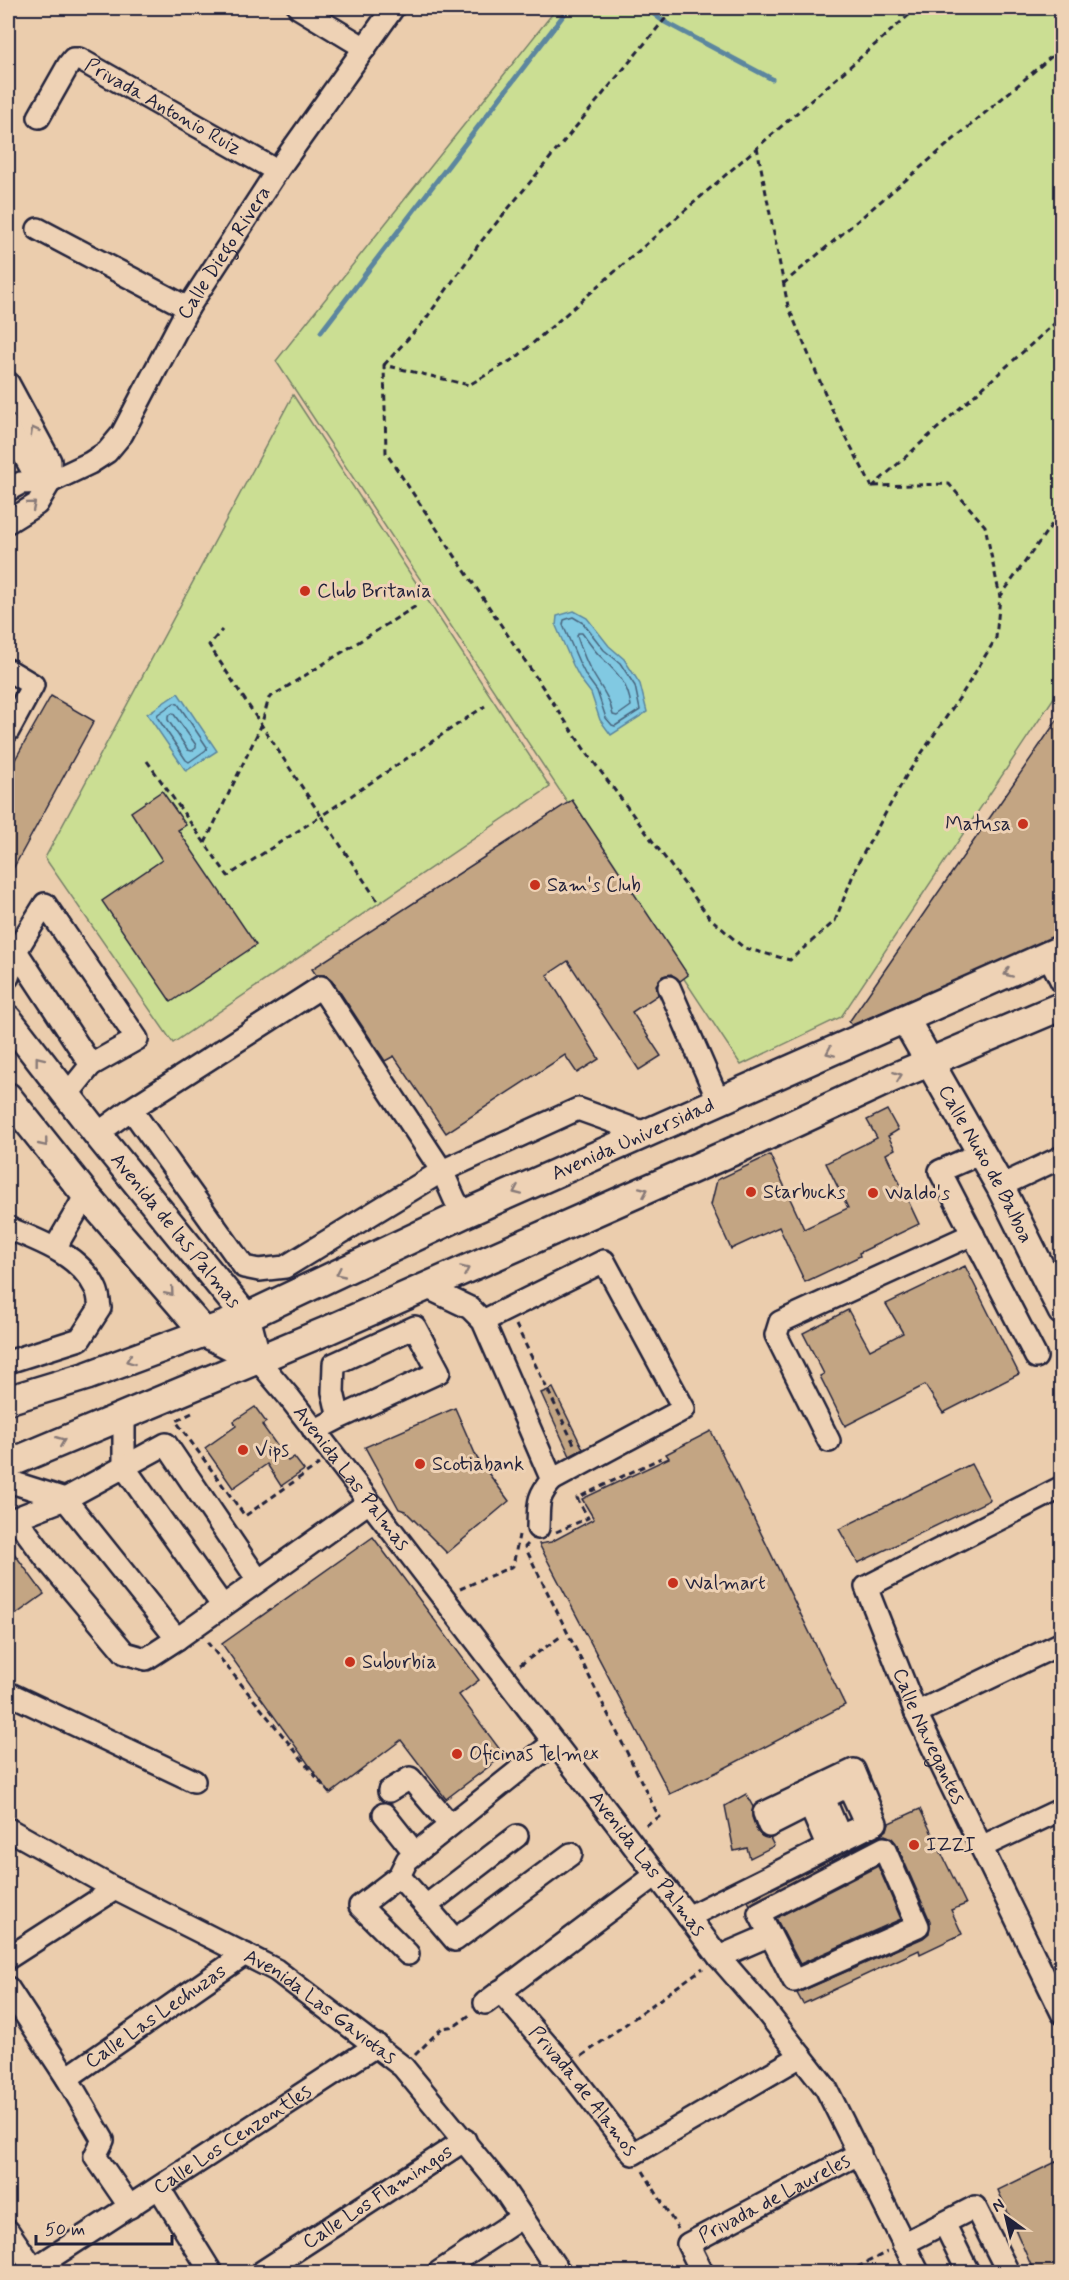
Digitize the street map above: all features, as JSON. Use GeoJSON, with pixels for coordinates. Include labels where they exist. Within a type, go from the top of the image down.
{"type":"FeatureCollection","features":[{"type":"Feature","properties":{"kind":"main road","name":"Avenida Universidad"},"geometry":{"type":"LineString","coordinates":[[8,1400],[87,1376],[246,1317],[464,1214],[1055,952]]}},
{"type":"Feature","properties":{"kind":"main road"},"geometry":{"type":"LineString","coordinates":[[8,1464],[326,1332],[754,1142],[885,1081],[930,1064],[1062,1006]]}},
{"type":"Feature","properties":{"kind":"main road","name":"Avenida de las Palmas"},"geometry":{"type":"LineString","coordinates":[[8,1019],[97,1134],[246,1317],[257,1359]]}},
{"type":"Feature","properties":{"kind":"main road","name":"Calle Nuño de Balboa"},"geometry":{"type":"LineString","coordinates":[[905,1019],[1000,1186],[1059,1301]]}},
{"type":"Feature","properties":{"kind":"main road","name":"Avenida de las Palmas"},"geometry":{"type":"LineString","coordinates":[[8,1097],[86,1195],[205,1333],[257,1359]]}},
{"type":"Feature","properties":{"kind":"street"},"geometry":{"type":"LineString","coordinates":[[299,8],[365,48]]}},
{"type":"Feature","properties":{"kind":"street","name":"Calle Diego Rivera"},"geometry":{"type":"LineString","coordinates":[[8,490],[21,483],[50,482],[90,463],[107,452],[122,434],[188,308],[277,171],[393,8]]}},
{"type":"Feature","properties":{"kind":"street","name":"Privada Antonio Ruiz"},"geometry":{"type":"LineString","coordinates":[[39,117],[69,64],[79,59],[277,171]]}},
{"type":"Feature","properties":{"kind":"street"},"geometry":{"type":"LineString","coordinates":[[38,230],[188,308]]}},
{"type":"Feature","properties":{"kind":"street"},"geometry":{"type":"LineString","coordinates":[[8,382],[50,461],[50,482],[37,504],[8,522]]}},
{"type":"Feature","properties":{"kind":"street"},"geometry":{"type":"LineString","coordinates":[[8,426],[31,468],[50,482]]}},
{"type":"Feature","properties":{"kind":"street"},"geometry":{"type":"LineString","coordinates":[[8,670],[33,685],[8,731]]}},
{"type":"Feature","properties":{"kind":"street"},"geometry":{"type":"LineString","coordinates":[[8,977],[16,951],[45,904],[137,1039],[91,1065],[67,1095]]}},
{"type":"Feature","properties":{"kind":"street"},"geometry":{"type":"LineString","coordinates":[[16,951],[91,1065]]}},
{"type":"Feature","properties":{"kind":"street"},"geometry":{"type":"LineString","coordinates":[[1055,952],[1062,982]]}},
{"type":"Feature","properties":{"kind":"street"},"geometry":{"type":"LineString","coordinates":[[97,1134],[131,1109],[321,987],[442,1171],[464,1214]]}},
{"type":"Feature","properties":{"kind":"street"},"geometry":{"type":"LineString","coordinates":[[669,987],[719,1102]]}},
{"type":"Feature","properties":{"kind":"street"},"geometry":{"type":"LineString","coordinates":[[131,1109],[244,1267],[259,1270],[285,1267],[442,1171],[579,1109],[648,1134]]}},
{"type":"Feature","properties":{"kind":"street"},"geometry":{"type":"LineString","coordinates":[[981,1153],[940,1170],[1036,1357]]}},
{"type":"Feature","properties":{"kind":"street"},"geometry":{"type":"LineString","coordinates":[[1000,1186],[1062,1157]]}},
{"type":"Feature","properties":{"kind":"street"},"geometry":{"type":"LineString","coordinates":[[55,1248],[86,1195]]}},
{"type":"Feature","properties":{"kind":"street"},"geometry":{"type":"LineString","coordinates":[[8,1228],[55,1248],[80,1267],[97,1290],[100,1308],[80,1339],[8,1362]]}},
{"type":"Feature","properties":{"kind":"street"},"geometry":{"type":"LineString","coordinates":[[829,1441],[776,1335],[780,1322],[973,1234]]}},
{"type":"Feature","properties":{"kind":"street"},"geometry":{"type":"LineString","coordinates":[[483,1321],[604,1261],[684,1409],[552,1480],[540,1493],[537,1503],[541,1535]]}},
{"type":"Feature","properties":{"kind":"street"},"geometry":{"type":"LineString","coordinates":[[426,1287],[470,1308],[483,1321],[552,1480]]}},
{"type":"Feature","properties":{"kind":"street"},"geometry":{"type":"LineString","coordinates":[[314,1431],[439,1372],[398,1299]]}},
{"type":"Feature","properties":{"kind":"street"},"geometry":{"type":"LineString","coordinates":[[334,1364],[415,1327]]}},
{"type":"Feature","properties":{"kind":"street"},"geometry":{"type":"LineString","coordinates":[[326,1332],[334,1364],[333,1392],[339,1418]]}},
{"type":"Feature","properties":{"kind":"street","name":"Avenida Las Palmas"},"geometry":{"type":"LineString","coordinates":[[257,1359],[719,1957],[765,2010],[826,2088],[918,2272]]}},
{"type":"Feature","properties":{"kind":"street"},"geometry":{"type":"LineString","coordinates":[[124,1416],[124,1467],[222,1605]]}},
{"type":"Feature","properties":{"kind":"street"},"geometry":{"type":"LineString","coordinates":[[258,1580],[166,1444],[65,1498],[16,1518],[47,1560],[125,1653],[146,1659],[369,1502]]}},
{"type":"Feature","properties":{"kind":"street"},"geometry":{"type":"LineString","coordinates":[[8,1481],[65,1498],[177,1639]]}},
{"type":"Feature","properties":{"kind":"street","name":"Calle Navegantes"},"geometry":{"type":"LineString","coordinates":[[1062,1487],[866,1587],[916,1713],[981,1847],[1054,1978],[1062,2013]]}},
{"type":"Feature","properties":{"kind":"street"},"geometry":{"type":"LineString","coordinates":[[916,1713],[1062,1643]]}},
{"type":"Feature","properties":{"kind":"street"},"geometry":{"type":"LineString","coordinates":[[8,1693],[194,1781]]}},
{"type":"Feature","properties":{"kind":"street"},"geometry":{"type":"LineString","coordinates":[[408,1954],[360,1906],[399,1876],[407,1860],[415,1853],[552,1743]]}},
{"type":"Feature","properties":{"kind":"street"},"geometry":{"type":"LineString","coordinates":[[687,1915],[825,1841],[876,1823],[854,1770],[764,1813],[769,1826],[817,1802],[825,1841]]}},
{"type":"Feature","properties":{"kind":"street"},"geometry":{"type":"LineString","coordinates":[[389,1791],[410,1778],[450,1825]]}},
{"type":"Feature","properties":{"kind":"street"},"geometry":{"type":"LineString","coordinates":[[981,1847],[1062,1809]]}},
{"type":"Feature","properties":{"kind":"street"},"geometry":{"type":"LineString","coordinates":[[384,1814],[415,1853]]}},
{"type":"Feature","properties":{"kind":"street","name":"Avenida Las Gaviotas"},"geometry":{"type":"LineString","coordinates":[[8,1829],[115,1889],[276,1970],[377,2045],[404,2067],[465,2140],[504,2190],[559,2272]]}},
{"type":"Feature","properties":{"kind":"street"},"geometry":{"type":"LineString","coordinates":[[426,1906],[517,1836]]}},
{"type":"Feature","properties":{"kind":"street"},"geometry":{"type":"LineString","coordinates":[[884,1848],[918,1926],[794,1981],[770,1935],[759,1913],[884,1848]]}},
{"type":"Feature","properties":{"kind":"street"},"geometry":{"type":"LineString","coordinates":[[399,1876],[455,1940],[571,1854]]}},
{"type":"Feature","properties":{"kind":"street","name":"Privada de Alamos"},"geometry":{"type":"LineString","coordinates":[[656,1875],[493,1997],[566,2067],[633,2154],[801,2056]]}},
{"type":"Feature","properties":{"kind":"street"},"geometry":{"type":"LineString","coordinates":[[8,1958],[115,1889]]}},
{"type":"Feature","properties":{"kind":"street"},"geometry":{"type":"LineString","coordinates":[[719,1957],[770,1935]]}},
{"type":"Feature","properties":{"kind":"street","name":"Calle Las Lechuzas"},"geometry":{"type":"LineString","coordinates":[[67,2078],[245,1954]]}},
{"type":"Feature","properties":{"kind":"street"},"geometry":{"type":"LineString","coordinates":[[8,1988],[67,2078],[103,2140],[95,2156],[130,2207]]}},
{"type":"Feature","properties":{"kind":"street","name":"Calle Los Cenzontles"},"geometry":{"type":"LineString","coordinates":[[33,2272],[377,2045]]}},
{"type":"Feature","properties":{"kind":"street","name":"Calle Los Flamingos"},"geometry":{"type":"LineString","coordinates":[[262,2272],[465,2140]]}},
{"type":"Feature","properties":{"kind":"street","name":"Privada de Laureles"},"geometry":{"type":"LineString","coordinates":[[702,2272],[688,2244],[860,2153]]}},
{"type":"Feature","properties":{"kind":"street"},"geometry":{"type":"LineString","coordinates":[[159,2188],[211,2272]]}},
{"type":"Feature","properties":{"kind":"street"},"geometry":{"type":"LineString","coordinates":[[903,2244],[975,2207],[1008,2272]]}},
{"type":"Feature","properties":{"kind":"street"},"geometry":{"type":"LineString","coordinates":[[439,2272],[522,2217]]}},
{"type":"Feature","properties":{"kind":"street"},"geometry":{"type":"LineString","coordinates":[[944,2223],[968,2272]]}},
{"type":"Feature","properties":{"kind":"street"},"geometry":{"type":"LineString","coordinates":[[8,2231],[33,2272]]}},
{"type":"Feature","properties":{"kind":"path"},"geometry":{"type":"LineString","coordinates":[[674,8],[479,244],[425,320],[384,365],[386,453],[584,749],[709,917],[744,948],[790,960],[835,921],[856,865],[906,776],[962,694],[996,638],[1000,597],[986,526],[949,484],[873,486]]}},
{"type":"Feature","properties":{"kind":"path"},"geometry":{"type":"LineString","coordinates":[[384,365],[469,385],[517,357],[916,8]]}},
{"type":"Feature","properties":{"kind":"path"},"geometry":{"type":"LineString","coordinates":[[783,284],[1058,51],[1062,52]]}},
{"type":"Feature","properties":{"kind":"path"},"geometry":{"type":"LineString","coordinates":[[757,147],[788,306],[832,412],[873,486]]}},
{"type":"Feature","properties":{"kind":"path"},"geometry":{"type":"LineString","coordinates":[[873,486],[1062,317]]}},
{"type":"Feature","properties":{"kind":"path"},"geometry":{"type":"LineString","coordinates":[[1000,597],[1062,510]]}},
{"type":"Feature","properties":{"kind":"path"},"geometry":{"type":"LineString","coordinates":[[205,843],[261,726],[269,698],[416,606]]}},
{"type":"Feature","properties":{"kind":"path"},"geometry":{"type":"LineString","coordinates":[[222,630],[209,645],[377,900]]}},
{"type":"Feature","properties":{"kind":"path"},"geometry":{"type":"LineString","coordinates":[[147,761],[228,876],[485,706]]}},
{"type":"Feature","properties":{"kind":"path"},"geometry":{"type":"LineString","coordinates":[[197,1411],[176,1421],[245,1516],[333,1455]]}},
{"type":"Feature","properties":{"kind":"path"},"geometry":{"type":"LineString","coordinates":[[627,1836],[659,1817],[525,1547],[541,1535],[588,1518],[577,1498],[661,1458]]}},
{"type":"Feature","properties":{"kind":"path"},"geometry":{"type":"LineString","coordinates":[[442,1597],[513,1566],[519,1542]]}},
{"type":"Feature","properties":{"kind":"path"},"geometry":{"type":"LineString","coordinates":[[504,1677],[560,1637]]}},
{"type":"Feature","properties":{"kind":"path"},"geometry":{"type":"LineString","coordinates":[[204,1638],[330,1794]]}},
{"type":"Feature","properties":{"kind":"path"},"geometry":{"type":"LineString","coordinates":[[566,2067],[719,1957]]}},
{"type":"Feature","properties":{"kind":"path"},"geometry":{"type":"LineString","coordinates":[[404,2067],[442,2028],[455,2026]]}},
{"type":"Feature","properties":{"kind":"path","name":"Privada de Laureles"},"geometry":{"type":"LineString","coordinates":[[633,2154],[688,2244]]}},
{"type":"Feature","properties":{"kind":"path"},"geometry":{"type":"LineString","coordinates":[[848,2272],[903,2244]]}},
{"type":"Feature","properties":{"kind":"green space"},"geometry":{"type":"Polygon","coordinates":[[[557,8],[1061,8],[1061,687],[841,1017],[741,1065],[276,361],[557,8]]]}},
{"type":"Feature","properties":{"kind":"green space","name":"Club Britania"},"geometry":{"type":"Polygon","coordinates":[[[293,395],[550,787],[173,1043],[45,858],[293,395]]]}},
{"type":"Feature","properties":{"kind":"water"},"geometry":{"type":"Polygon","coordinates":[[[574,611],[587,618],[609,646],[624,659],[640,684],[647,712],[611,735],[600,720],[591,693],[573,665],[556,626],[557,616],[574,611]]]}},
{"type":"Feature","properties":{"kind":"water"},"geometry":{"type":"Polygon","coordinates":[[[178,693],[217,751],[186,771],[147,714],[178,693]]]}},
{"type":"Feature","properties":{"kind":"building"},"geometry":{"type":"Polygon","coordinates":[[[51,696],[94,721],[8,878],[8,772],[51,696]]]}},
{"type":"Feature","properties":{"kind":"building","name":"Matusa"},"geometry":{"type":"Polygon","coordinates":[[[1062,713],[1062,934],[852,1025],[849,1022],[1062,713]]]}},
{"type":"Feature","properties":{"kind":"building"},"geometry":{"type":"Polygon","coordinates":[[[162,791],[186,825],[178,830],[256,945],[171,1002],[102,901],[162,860],[131,812],[162,791]]]}},
{"type":"Feature","properties":{"kind":"building","name":"Sam's Club"},"geometry":{"type":"Polygon","coordinates":[[[572,800],[688,975],[680,981],[671,974],[663,976],[656,985],[658,995],[632,1012],[661,1056],[639,1070],[568,961],[547,975],[599,1059],[577,1073],[565,1055],[446,1133],[394,1056],[385,1061],[332,980],[326,975],[316,975],[312,969],[572,800]]]}},
{"type":"Feature","properties":{"kind":"building"},"geometry":{"type":"Polygon","coordinates":[[[887,1110],[898,1130],[888,1136],[895,1149],[886,1154],[919,1224],[805,1282],[779,1227],[731,1249],[711,1205],[717,1180],[770,1155],[804,1229],[848,1208],[826,1163],[877,1138],[867,1120],[887,1110]]]}},
{"type":"Feature","properties":{"kind":"building"},"geometry":{"type":"Polygon","coordinates":[[[965,1266],[1019,1374],[943,1413],[925,1385],[845,1426],[820,1376],[824,1374],[803,1333],[848,1310],[870,1350],[903,1333],[886,1304],[965,1266]]]}},
{"type":"Feature","properties":{"kind":"building"},"geometry":{"type":"Polygon","coordinates":[[[553,1388],[583,1449],[570,1456],[541,1393],[553,1388]]]}},
{"type":"Feature","properties":{"kind":"building","name":"Vips"},"geometry":{"type":"Polygon","coordinates":[[[255,1407],[266,1422],[262,1425],[288,1461],[294,1457],[304,1470],[281,1486],[267,1464],[233,1488],[205,1448],[236,1426],[234,1421],[255,1407]]]}},
{"type":"Feature","properties":{"kind":"building"},"geometry":{"type":"Polygon","coordinates":[[[455,1408],[477,1458],[509,1501],[447,1553],[405,1511],[399,1509],[365,1447],[455,1408]]]}},
{"type":"Feature","properties":{"kind":"building","name":"Walmart"},"geometry":{"type":"Polygon","coordinates":[[[711,1431],[845,1705],[670,1794],[539,1544],[551,1542],[594,1519],[582,1499],[669,1458],[666,1454],[711,1431]]]}},
{"type":"Feature","properties":{"kind":"building"},"geometry":{"type":"Polygon","coordinates":[[[971,1464],[990,1500],[858,1563],[839,1529],[971,1464]]]}},
{"type":"Feature","properties":{"kind":"building","name":"Suburbia"},"geometry":{"type":"Polygon","coordinates":[[[373,1537],[479,1680],[459,1695],[504,1755],[446,1799],[401,1740],[330,1794],[222,1644],[373,1537]]]}},
{"type":"Feature","properties":{"kind":"building"},"geometry":{"type":"Polygon","coordinates":[[[8,1545],[44,1594],[8,1620],[8,1545]]]}},
{"type":"Feature","properties":{"kind":"building"},"geometry":{"type":"Polygon","coordinates":[[[746,1794],[753,1807],[752,1817],[757,1831],[762,1836],[770,1838],[774,1846],[750,1858],[747,1848],[734,1851],[725,1806],[746,1794]]]}},
{"type":"Feature","properties":{"kind":"building"},"geometry":{"type":"Polygon","coordinates":[[[920,1809],[966,1904],[951,1910],[962,1934],[920,1954],[919,1950],[803,2004],[797,1993],[923,1938],[929,1933],[930,1921],[896,1843],[885,1835],[878,1837],[750,1905],[748,1901],[882,1834],[887,1830],[889,1823],[920,1809]]]}},
{"type":"Feature","properties":{"kind":"building"},"geometry":{"type":"Polygon","coordinates":[[[878,1866],[901,1919],[800,1964],[776,1918],[878,1866]]]}},
{"type":"Feature","properties":{"kind":"building"},"geometry":{"type":"Polygon","coordinates":[[[1062,2159],[1062,2272],[1034,2272],[998,2190],[1062,2159]]]}},
{"type":"Feature","properties":{"kind":"waterway"},"geometry":{"type":"LineString","coordinates":[[321,332],[569,8]]}},
{"type":"Feature","properties":{"kind":"waterway"},"geometry":{"type":"LineString","coordinates":[[646,8],[663,21],[772,79]]}},
{"type":"Feature","properties":{"kind":"place","name":"Club Britania"},"geometry":{"type":"Point","coordinates":[305,591]}},
{"type":"Feature","properties":{"kind":"place","name":"Matusa"},"geometry":{"type":"Point","coordinates":[1023,824]}},
{"type":"Feature","properties":{"kind":"place","name":"Sam's Club"},"geometry":{"type":"Point","coordinates":[535,885]}},
{"type":"Feature","properties":{"kind":"place","name":"Starbucks"},"geometry":{"type":"Point","coordinates":[751,1192]}},
{"type":"Feature","properties":{"kind":"place","name":"Waldo's"},"geometry":{"type":"Point","coordinates":[873,1193]}},
{"type":"Feature","properties":{"kind":"place","name":"Vips"},"geometry":{"type":"Point","coordinates":[243,1450]}},
{"type":"Feature","properties":{"kind":"place","name":"Scotiabank"},"geometry":{"type":"Point","coordinates":[420,1464]}},
{"type":"Feature","properties":{"kind":"place","name":"Walmart"},"geometry":{"type":"Point","coordinates":[673,1583]}},
{"type":"Feature","properties":{"kind":"place","name":"Suburbia"},"geometry":{"type":"Point","coordinates":[350,1662]}},
{"type":"Feature","properties":{"kind":"place","name":"Oficinas Telmex"},"geometry":{"type":"Point","coordinates":[457,1754]}},
{"type":"Feature","properties":{"kind":"place","name":"IZZI"},"geometry":{"type":"Point","coordinates":[914,1845]}}]}
